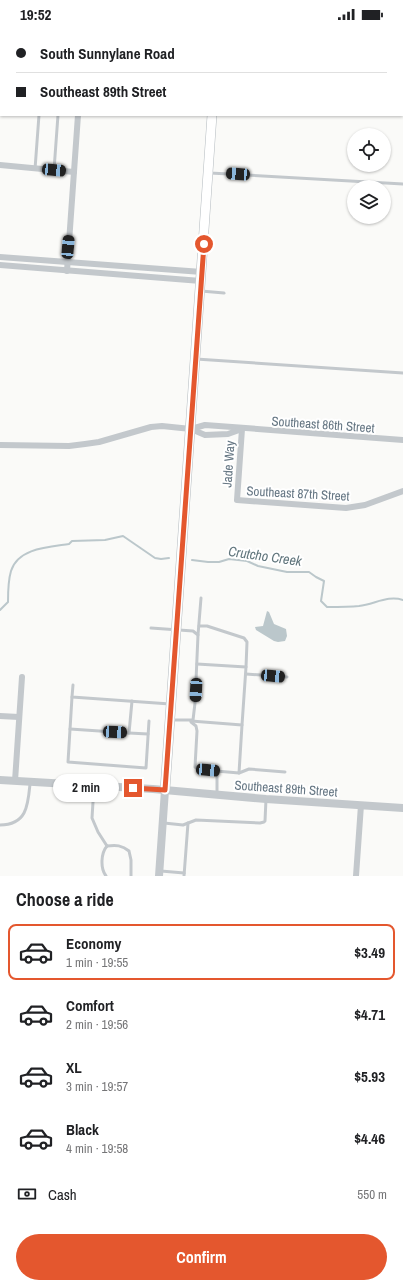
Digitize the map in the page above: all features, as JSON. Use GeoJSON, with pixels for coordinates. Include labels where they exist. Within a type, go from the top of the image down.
{"type":"FeatureCollection","features":[{"type":"Feature","properties":{"kind":"main road"},"geometry":{"type":"LineString","coordinates":[[165,790],[201,291],[212,116]]}},
{"type":"Feature","properties":{"kind":"street"},"geometry":{"type":"LineString","coordinates":[[67,271],[78,116]]}},
{"type":"Feature","properties":{"kind":"street"},"geometry":{"type":"LineString","coordinates":[[0,166],[74,172]]}},
{"type":"Feature","properties":{"kind":"street"},"geometry":{"type":"LineString","coordinates":[[0,257],[132,267],[202,276]]}},
{"type":"Feature","properties":{"kind":"street"},"geometry":{"type":"LineString","coordinates":[[0,266],[131,275],[202,276]]}},
{"type":"Feature","properties":{"kind":"street"},"geometry":{"type":"LineString","coordinates":[[131,275],[132,267]]}},
{"type":"Feature","properties":{"kind":"street","name":"Southeast 86th Street"},"geometry":{"type":"LineString","coordinates":[[0,445],[69,446],[99,442],[151,426],[191,429],[205,425],[403,440]]}},
{"type":"Feature","properties":{"kind":"street","name":"Jade Way"},"geometry":{"type":"LineString","coordinates":[[237,500],[242,429]]}},
{"type":"Feature","properties":{"kind":"street","name":"Southeast 87th Street"},"geometry":{"type":"LineString","coordinates":[[237,500],[346,508],[364,505],[403,491]]}},
{"type":"Feature","properties":{"kind":"street"},"geometry":{"type":"LineString","coordinates":[[14,781],[22,677]]}},
{"type":"Feature","properties":{"kind":"street"},"geometry":{"type":"LineString","coordinates":[[0,716],[19,717]]}},
{"type":"Feature","properties":{"kind":"street","name":"Southeast 89th Street"},"geometry":{"type":"LineString","coordinates":[[0,780],[165,790],[266,799],[403,808]]}},
{"type":"Feature","properties":{"kind":"street"},"geometry":{"type":"LineString","coordinates":[[159,873],[165,790]]}},
{"type":"Feature","properties":{"kind":"street"},"geometry":{"type":"LineString","coordinates":[[356,876],[361,805]]}},
{"type":"Feature","properties":{"kind":"lane"},"geometry":{"type":"LineString","coordinates":[[35,169],[39,116]]}},
{"type":"Feature","properties":{"kind":"lane"},"geometry":{"type":"LineString","coordinates":[[54,170],[58,116]]}},
{"type":"Feature","properties":{"kind":"lane"},"geometry":{"type":"LineString","coordinates":[[208,172],[403,184]]}},
{"type":"Feature","properties":{"kind":"lane"},"geometry":{"type":"LineString","coordinates":[[201,291],[224,293]]}},
{"type":"Feature","properties":{"kind":"lane"},"geometry":{"type":"LineString","coordinates":[[196,359],[403,373]]}},
{"type":"Feature","properties":{"kind":"lane"},"geometry":{"type":"LineString","coordinates":[[189,721],[193,720],[201,598]]}},
{"type":"Feature","properties":{"kind":"lane"},"geometry":{"type":"LineString","coordinates":[[199,626],[206,626],[244,638],[247,642],[239,773]]}},
{"type":"Feature","properties":{"kind":"lane"},"geometry":{"type":"LineString","coordinates":[[151,628],[193,631],[198,635]]}},
{"type":"Feature","properties":{"kind":"lane"},"geometry":{"type":"LineString","coordinates":[[197,664],[246,667]]}},
{"type":"Feature","properties":{"kind":"lane"},"geometry":{"type":"LineString","coordinates":[[246,674],[287,677]]}},
{"type":"Feature","properties":{"kind":"lane"},"geometry":{"type":"LineString","coordinates":[[73,685],[68,762],[146,768],[149,721]]}},
{"type":"Feature","properties":{"kind":"lane"},"geometry":{"type":"LineString","coordinates":[[72,697],[171,704]]}},
{"type":"Feature","properties":{"kind":"lane"},"geometry":{"type":"LineString","coordinates":[[130,733],[132,701]]}},
{"type":"Feature","properties":{"kind":"lane"},"geometry":{"type":"LineString","coordinates":[[170,720],[242,724]]}},
{"type":"Feature","properties":{"kind":"lane"},"geometry":{"type":"LineString","coordinates":[[189,721],[196,726],[195,767],[199,770],[239,773],[249,769],[285,772]]}},
{"type":"Feature","properties":{"kind":"lane"},"geometry":{"type":"LineString","coordinates":[[70,729],[148,734]]}},
{"type":"Feature","properties":{"kind":"lane"},"geometry":{"type":"LineString","coordinates":[[216,771],[218,775],[216,795]]}},
{"type":"Feature","properties":{"kind":"lane"},"geometry":{"type":"LineString","coordinates":[[0,825],[15,823],[21,818],[29,802],[30,782]]}},
{"type":"Feature","properties":{"kind":"lane"},"geometry":{"type":"LineString","coordinates":[[94,786],[92,818],[98,832],[107,846]]}},
{"type":"Feature","properties":{"kind":"lane"},"geometry":{"type":"LineString","coordinates":[[162,823],[183,825],[196,820],[260,823],[264,822],[266,799]]}},
{"type":"Feature","properties":{"kind":"lane"},"geometry":{"type":"LineString","coordinates":[[159,873],[184,874],[188,823]]}},
{"type":"Feature","properties":{"kind":"lane"},"geometry":{"type":"LineString","coordinates":[[106,876],[102,868],[104,851],[107,846]]}},
{"type":"Feature","properties":{"kind":"lane"},"geometry":{"type":"LineString","coordinates":[[107,846],[122,846],[129,851],[132,860],[131,876]]}},
{"type":"Feature","properties":{"kind":"shaded area"},"geometry":{"type":"Polygon","coordinates":[[[267,611],[269,612],[274,624],[286,629],[287,636],[285,641],[274,641],[256,630],[255,627],[263,626],[267,611]]]}},
{"type":"Feature","properties":{"kind":"waterway","name":"Crutcho Creek"},"geometry":{"type":"LineString","coordinates":[[0,610],[8,602],[9,579],[15,563],[27,553],[35,550],[69,544],[72,541],[105,540],[123,536],[155,558],[169,558]]}},
{"type":"Feature","properties":{"kind":"waterway","name":"Crutcho Creek"},"geometry":{"type":"LineString","coordinates":[[192,560],[219,562],[229,559],[247,561],[258,566],[287,572],[309,572],[324,581],[321,601],[327,607],[359,606],[381,600],[403,600]]}},
{"type":"Feature","properties":{"kind":"route"},"geometry":{"type":"LineString","coordinates":[[133,788],[165,790],[204,244]]}}]}
